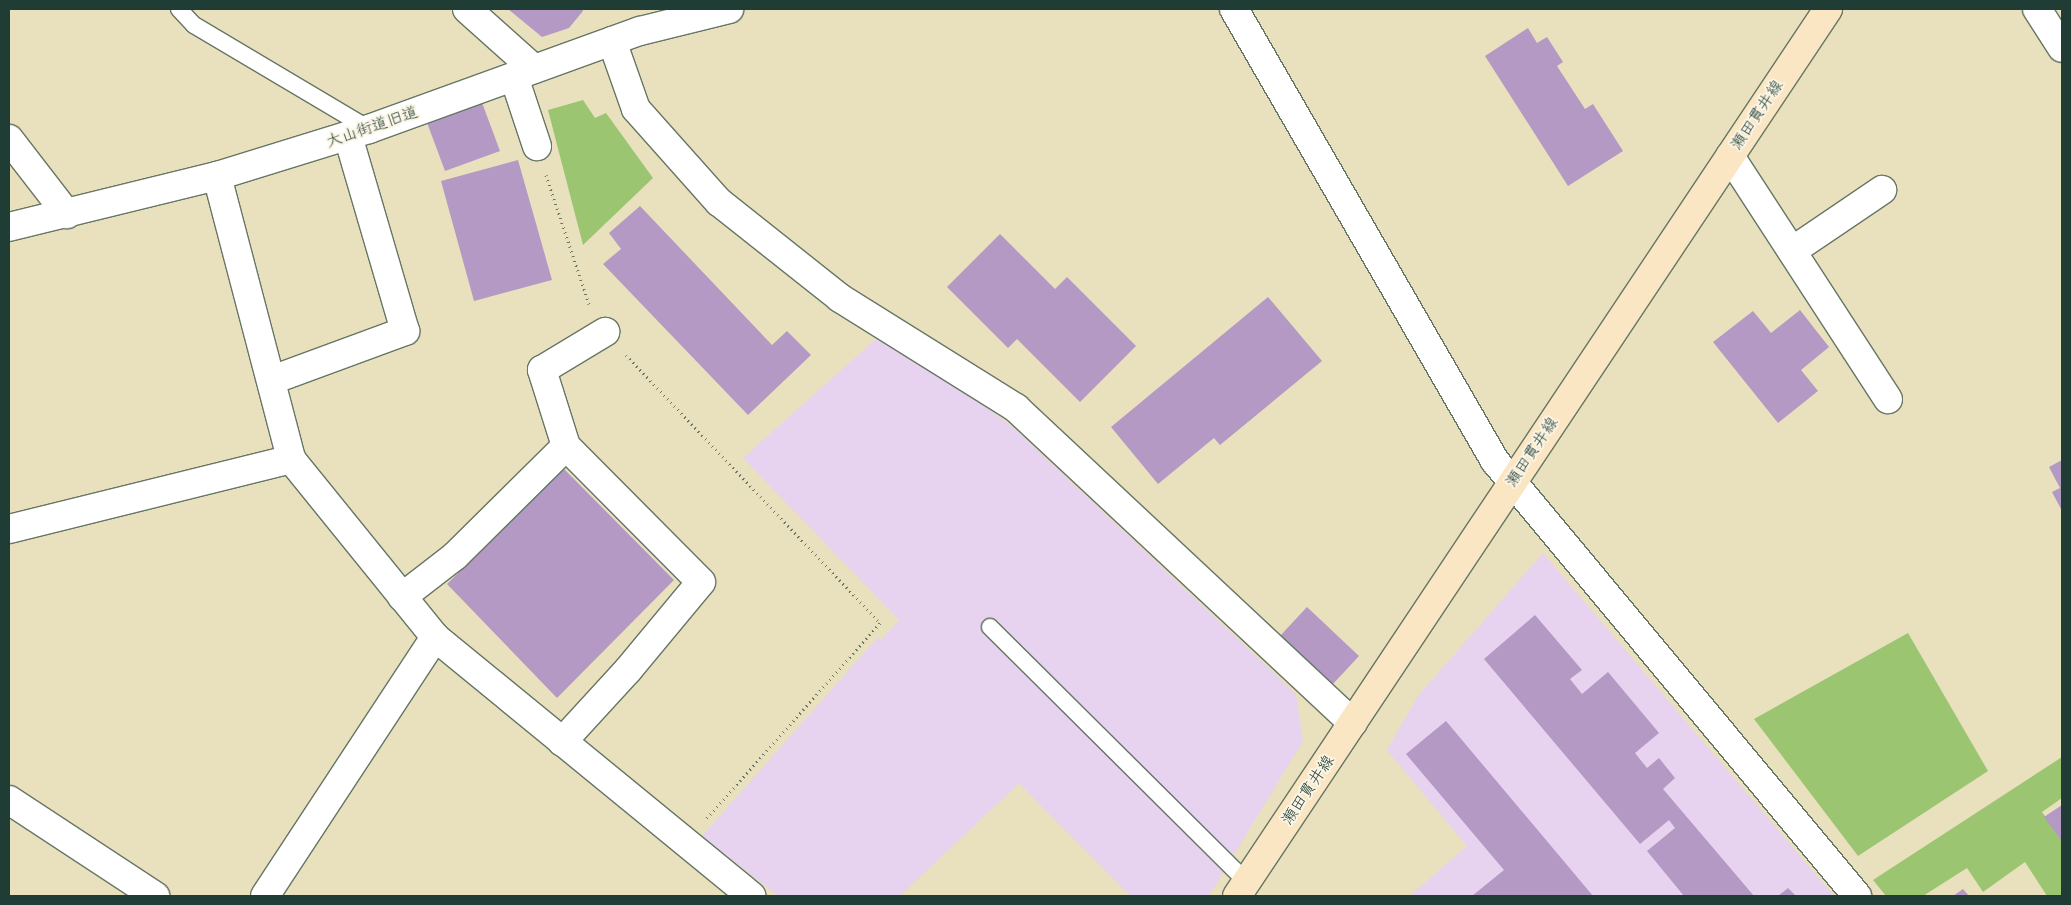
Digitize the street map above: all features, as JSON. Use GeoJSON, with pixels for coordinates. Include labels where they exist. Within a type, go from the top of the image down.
{"type":"FeatureCollection","features":[{"type":"Feature","properties":{"kind":"main road","name":"瀬田貫井線"},"geometry":{"type":"LineString","coordinates":[[1242,889],[1511,482],[1828,9]]}},
{"type":"Feature","properties":{"kind":"street"},"geometry":{"type":"LineString","coordinates":[[467,9],[524,73],[537,146]]}},
{"type":"Feature","properties":{"kind":"street","name":"大山街道旧道"},"geometry":{"type":"LineString","coordinates":[[9,227],[217,176],[358,132],[612,41],[637,20],[729,9]]}},
{"type":"Feature","properties":{"kind":"street"},"geometry":{"type":"LineString","coordinates":[[1234,9],[1490,452],[1511,482],[1856,896]]}},
{"type":"Feature","properties":{"kind":"street"},"geometry":{"type":"LineString","coordinates":[[2037,9],[2062,48]]}},
{"type":"Feature","properties":{"kind":"street"},"geometry":{"type":"LineString","coordinates":[[612,41],[636,109],[719,202],[840,298],[1016,408],[1353,723]]}},
{"type":"Feature","properties":{"kind":"street"},"geometry":{"type":"LineString","coordinates":[[272,380],[405,331],[358,132]]}},
{"type":"Feature","properties":{"kind":"street"},"geometry":{"type":"LineString","coordinates":[[9,139],[67,214]]}},
{"type":"Feature","properties":{"kind":"street"},"geometry":{"type":"LineString","coordinates":[[1730,156],[1888,399]]}},
{"type":"Feature","properties":{"kind":"street"},"geometry":{"type":"LineString","coordinates":[[217,176],[272,380],[291,459],[435,637],[752,896]]}},
{"type":"Feature","properties":{"kind":"street"},"geometry":{"type":"LineString","coordinates":[[1792,251],[1882,190]]}},
{"type":"Feature","properties":{"kind":"street"},"geometry":{"type":"LineString","coordinates":[[562,742],[628,670],[702,582],[566,446],[542,370],[605,332]]}},
{"type":"Feature","properties":{"kind":"street"},"geometry":{"type":"LineString","coordinates":[[402,597],[455,556],[566,446]]}},
{"type":"Feature","properties":{"kind":"street"},"geometry":{"type":"LineString","coordinates":[[9,529],[291,459]]}},
{"type":"Feature","properties":{"kind":"street"},"geometry":{"type":"LineString","coordinates":[[265,896],[435,637]]}},
{"type":"Feature","properties":{"kind":"street"},"geometry":{"type":"LineString","coordinates":[[9,800],[155,896]]}},
{"type":"Feature","properties":{"kind":"lane"},"geometry":{"type":"LineString","coordinates":[[179,9],[194,25],[358,132]]}},
{"type":"Feature","properties":{"kind":"lane"},"geometry":{"type":"LineString","coordinates":[[990,627],[1242,889]]}},
{"type":"Feature","properties":{"kind":"path"},"geometry":{"type":"LineString","coordinates":[[537,146],[585,296],[605,332],[880,623],[686,842]]}},
{"type":"Feature","properties":{"kind":"shaded area"},"geometry":{"type":"Polygon","coordinates":[[[876,339],[960,388],[1014,428],[1296,694],[1303,741],[1209,896],[1130,896],[1019,783],[900,896],[778,896],[702,836],[878,637],[881,640],[899,620],[743,458],[876,339]]]}},
{"type":"Feature","properties":{"kind":"shaded area"},"geometry":{"type":"Polygon","coordinates":[[[1543,553],[1834,896],[1410,896],[1467,846],[1387,750],[1418,696],[1543,553]]]}},
{"type":"Feature","properties":{"kind":"green space"},"geometry":{"type":"Polygon","coordinates":[[[583,100],[595,118],[606,113],[653,178],[583,245],[548,110],[583,100]]]}},
{"type":"Feature","properties":{"kind":"green space"},"geometry":{"type":"Polygon","coordinates":[[[1908,633],[1988,771],[1858,856],[1754,719],[1908,633]]]}},
{"type":"Feature","properties":{"kind":"green space"},"geometry":{"type":"Polygon","coordinates":[[[2062,757],[2062,798],[2042,812],[2062,839],[2062,896],[2047,896],[2025,862],[1983,892],[1967,868],[1923,896],[1886,896],[1873,880],[2062,757]]]}},
{"type":"Feature","properties":{"kind":"building"},"geometry":{"type":"Polygon","coordinates":[[[508,9],[582,9],[583,11],[569,28],[542,37],[508,9]]]}},
{"type":"Feature","properties":{"kind":"building"},"geometry":{"type":"Polygon","coordinates":[[[1528,28],[1537,43],[1547,37],[1563,62],[1557,66],[1585,109],[1593,104],[1623,151],[1568,186],[1485,56],[1528,28]]]}},
{"type":"Feature","properties":{"kind":"building"},"geometry":{"type":"Polygon","coordinates":[[[481,100],[500,151],[445,171],[426,120],[481,100]]]}},
{"type":"Feature","properties":{"kind":"building"},"geometry":{"type":"Polygon","coordinates":[[[518,160],[552,280],[474,301],[441,181],[518,160]]]}},
{"type":"Feature","properties":{"kind":"building"},"geometry":{"type":"Polygon","coordinates":[[[640,206],[772,345],[787,331],[811,355],[748,415],[603,264],[621,249],[609,233],[640,206]]]}},
{"type":"Feature","properties":{"kind":"building"},"geometry":{"type":"Polygon","coordinates":[[[1000,234],[1055,289],[1067,277],[1136,346],[1080,402],[1017,339],[1008,348],[947,287],[1000,234]]]}},
{"type":"Feature","properties":{"kind":"building"},"geometry":{"type":"Polygon","coordinates":[[[1268,297],[1322,361],[1220,445],[1214,438],[1158,484],[1111,427],[1268,297]]]}},
{"type":"Feature","properties":{"kind":"building"},"geometry":{"type":"Polygon","coordinates":[[[1800,310],[1829,347],[1801,370],[1818,391],[1778,423],[1713,342],[1753,311],[1771,333],[1800,310]]]}},
{"type":"Feature","properties":{"kind":"building"},"geometry":{"type":"Polygon","coordinates":[[[2062,460],[2062,511],[2052,492],[2060,488],[2049,467],[2062,460]]]}},
{"type":"Feature","properties":{"kind":"building"},"geometry":{"type":"Polygon","coordinates":[[[564,469],[674,580],[557,698],[447,584],[564,469]]]}},
{"type":"Feature","properties":{"kind":"building"},"geometry":{"type":"Polygon","coordinates":[[[1307,607],[1359,656],[1332,685],[1280,636],[1307,607]]]}},
{"type":"Feature","properties":{"kind":"building"},"geometry":{"type":"Polygon","coordinates":[[[1535,615],[1582,670],[1570,679],[1582,694],[1608,672],[1659,733],[1635,753],[1647,768],[1659,758],[1675,778],[1663,789],[1754,896],[1684,896],[1647,851],[1675,828],[1669,820],[1640,844],[1484,659],[1535,615]]]}},
{"type":"Feature","properties":{"kind":"building"},"geometry":{"type":"Polygon","coordinates":[[[1446,721],[1593,896],[1472,896],[1504,870],[1406,754],[1446,721]]]}},
{"type":"Feature","properties":{"kind":"building"},"geometry":{"type":"Polygon","coordinates":[[[2062,805],[2062,839],[2061,840],[2044,817],[2062,805]]]}},
{"type":"Feature","properties":{"kind":"building"},"geometry":{"type":"Polygon","coordinates":[[[1788,888],[1796,896],[1778,896],[1788,888]]]}},
{"type":"Feature","properties":{"kind":"building"},"geometry":{"type":"Polygon","coordinates":[[[1963,889],[1969,896],[1953,896],[1963,889]]]}}]}
